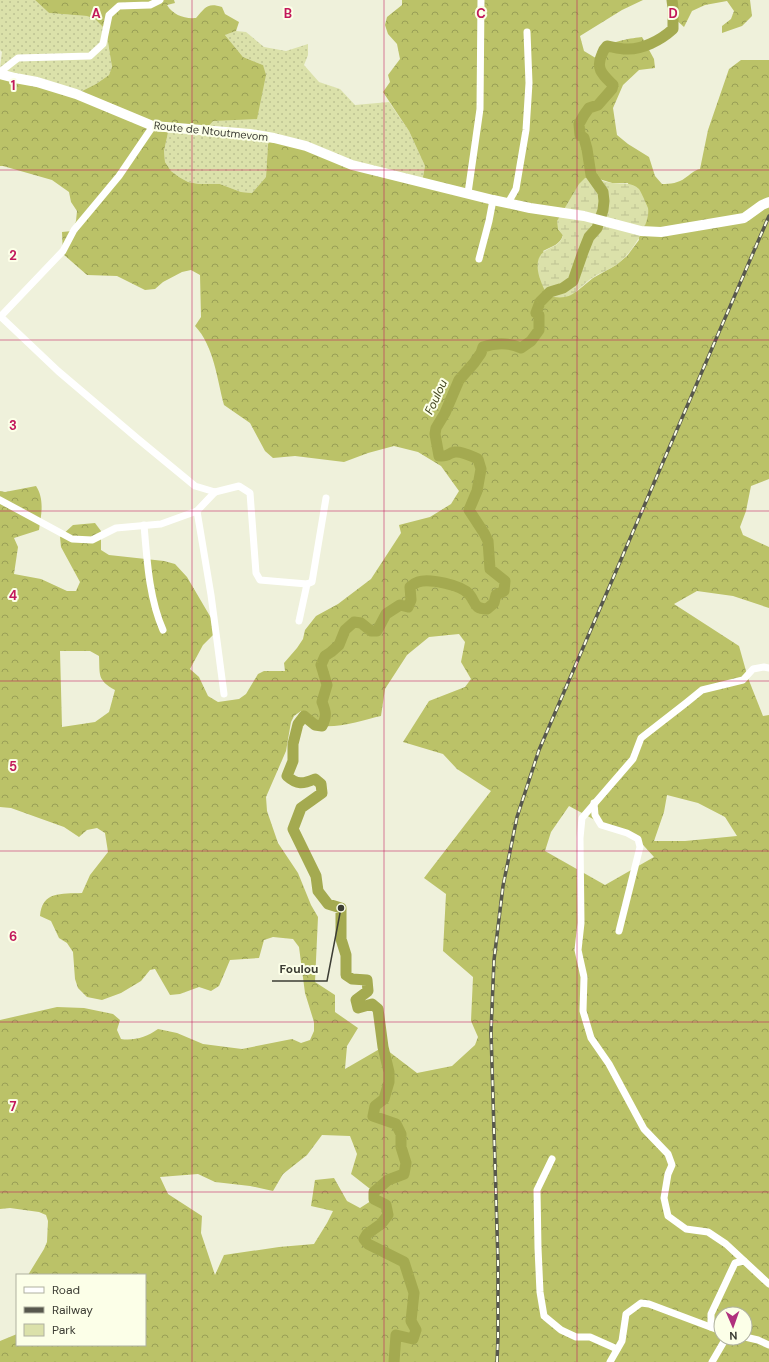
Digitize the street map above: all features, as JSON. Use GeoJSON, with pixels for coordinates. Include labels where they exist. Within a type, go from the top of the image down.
{"type":"FeatureCollection","features":[{"type":"Feature","properties":{"kind":"street"},"geometry":{"type":"LineString","coordinates":[[0,73],[18,58],[90,56],[103,44],[109,15],[119,6],[150,5],[160,0]]}},
{"type":"Feature","properties":{"kind":"street"},"geometry":{"type":"LineString","coordinates":[[468,193],[480,110],[481,0]]}},
{"type":"Feature","properties":{"kind":"street"},"geometry":{"type":"LineString","coordinates":[[508,203],[516,189],[526,130],[529,83],[527,32]]}},
{"type":"Feature","properties":{"kind":"street","name":"Route de Ntoutmevom"},"geometry":{"type":"LineString","coordinates":[[0,73],[76,94],[153,126],[250,134],[274,138],[306,146],[352,165],[493,200],[530,208],[584,216],[641,231],[661,232],[744,218],[762,205],[769,202]]}},
{"type":"Feature","properties":{"kind":"street"},"geometry":{"type":"LineString","coordinates":[[153,126],[119,176],[74,230],[63,251],[0,316],[58,371],[195,486],[215,492],[239,486],[250,493],[256,573],[260,580],[307,584],[312,582],[326,498]]}},
{"type":"Feature","properties":{"kind":"street"},"geometry":{"type":"LineString","coordinates":[[479,259],[493,200]]}},
{"type":"Feature","properties":{"kind":"street"},"geometry":{"type":"LineString","coordinates":[[0,500],[72,540],[92,540],[116,528],[161,524],[197,511],[215,492]]}},
{"type":"Feature","properties":{"kind":"street"},"geometry":{"type":"LineString","coordinates":[[197,511],[211,595],[224,694]]}},
{"type":"Feature","properties":{"kind":"street"},"geometry":{"type":"LineString","coordinates":[[144,525],[148,571],[158,620],[162,630]]}},
{"type":"Feature","properties":{"kind":"street"},"geometry":{"type":"LineString","coordinates":[[299,621],[307,584]]}},
{"type":"Feature","properties":{"kind":"street"},"geometry":{"type":"LineString","coordinates":[[769,668],[764,667],[753,669],[743,680],[702,690],[641,738],[633,758],[582,818],[580,838],[580,923],[578,950],[584,977],[583,1012],[591,1038],[609,1064],[644,1129],[668,1154],[672,1165],[668,1174],[664,1198],[668,1216],[686,1229],[708,1232],[726,1244],[769,1284]]}},
{"type":"Feature","properties":{"kind":"street"},"geometry":{"type":"LineString","coordinates":[[594,803],[595,815],[601,826],[627,833],[638,839],[640,847],[619,931]]}},
{"type":"Feature","properties":{"kind":"street"},"geometry":{"type":"LineString","coordinates":[[552,1159],[537,1190],[540,1292],[544,1316],[561,1330],[576,1337],[590,1337],[617,1348]]}},
{"type":"Feature","properties":{"kind":"street"},"geometry":{"type":"LineString","coordinates":[[610,1362],[622,1341],[626,1314],[641,1303],[649,1304],[711,1327],[711,1314],[735,1263],[744,1261]]}},
{"type":"Feature","properties":{"kind":"street"},"geometry":{"type":"LineString","coordinates":[[753,1338],[769,1345]]}},
{"type":"Feature","properties":{"kind":"street"},"geometry":{"type":"LineString","coordinates":[[712,1362],[721,1346]]}},
{"type":"Feature","properties":{"kind":"green space"},"geometry":{"type":"Polygon","coordinates":[[[0,0],[35,0],[49,13],[88,16],[95,19],[106,30],[112,68],[109,75],[96,84],[76,94],[15,78],[0,68],[2,52],[0,50],[0,0]]]}},
{"type":"Feature","properties":{"kind":"green space"},"geometry":{"type":"Polygon","coordinates":[[[35,0],[174,0],[175,3],[167,5],[176,14],[183,17],[196,18],[207,7],[213,5],[222,7],[225,14],[239,22],[236,31],[225,35],[243,57],[263,65],[266,75],[257,119],[213,121],[204,131],[169,128],[164,151],[165,162],[171,171],[188,182],[199,184],[220,184],[241,192],[252,193],[266,177],[268,144],[274,138],[422,182],[425,166],[409,131],[383,92],[390,82],[388,75],[400,59],[397,44],[388,34],[385,25],[387,17],[402,5],[402,0],[643,0],[622,10],[580,36],[584,51],[599,60],[605,48],[612,43],[642,37],[654,59],[655,68],[639,70],[623,85],[613,108],[617,135],[649,157],[655,176],[662,184],[683,180],[694,171],[700,169],[708,130],[729,69],[741,60],[769,60],[769,479],[751,486],[746,511],[740,527],[743,535],[769,547],[769,608],[733,596],[697,591],[674,604],[739,646],[748,678],[763,716],[769,715],[769,1362],[0,1362],[0,1341],[16,1334],[16,1346],[146,1346],[146,1274],[29,1274],[47,1242],[48,1221],[46,1215],[39,1212],[10,1208],[0,1209],[0,1020],[57,1007],[84,1008],[113,1014],[120,1020],[117,1030],[121,1039],[140,1038],[158,1029],[177,1033],[203,1044],[242,1049],[292,1039],[301,1043],[310,1040],[314,1031],[314,1022],[305,993],[299,947],[293,939],[273,937],[264,940],[259,958],[230,960],[219,986],[211,991],[199,987],[180,994],[170,995],[155,969],[150,970],[141,981],[121,993],[102,1000],[87,997],[78,988],[75,979],[73,952],[67,943],[59,938],[51,921],[40,916],[44,902],[49,898],[60,894],[82,893],[90,875],[108,852],[105,833],[97,828],[87,830],[79,837],[64,827],[11,808],[0,807],[0,491],[5,492],[36,486],[41,497],[42,508],[39,530],[14,538],[18,547],[14,574],[41,579],[67,591],[76,591],[80,582],[61,547],[60,537],[73,525],[95,523],[101,531],[101,550],[109,555],[164,561],[175,564],[187,577],[214,623],[216,632],[203,645],[190,669],[199,677],[208,696],[218,702],[239,699],[246,694],[258,674],[264,671],[285,671],[284,663],[297,648],[303,639],[305,630],[316,616],[338,604],[371,579],[401,533],[399,525],[430,517],[451,504],[459,491],[441,466],[418,452],[394,446],[368,453],[344,462],[295,456],[273,458],[265,451],[250,423],[224,405],[211,353],[207,343],[195,326],[201,317],[200,275],[191,270],[182,272],[163,282],[155,289],[145,290],[117,276],[87,275],[63,254],[62,232],[72,231],[76,221],[77,211],[71,202],[69,192],[52,180],[0,166],[0,74],[76,94],[96,84],[109,75],[112,67],[106,30],[95,19],[87,16],[49,13],[35,0]],[[593,177],[558,229],[563,235],[560,241],[543,251],[576,292],[593,278],[616,265],[627,256],[639,240],[628,183],[612,183],[593,177]],[[459,634],[429,637],[407,655],[385,689],[381,716],[348,724],[323,726],[314,724],[307,720],[301,711],[294,716],[291,722],[286,751],[266,797],[267,811],[278,843],[298,873],[311,905],[318,917],[315,982],[335,995],[335,1012],[358,1028],[347,1046],[345,1069],[383,1047],[417,1073],[452,1066],[475,1045],[478,1037],[471,1021],[473,977],[443,951],[446,894],[424,878],[491,791],[457,769],[443,754],[403,742],[429,701],[465,687],[471,679],[461,662],[465,642],[459,634]],[[60,651],[62,727],[95,722],[109,712],[115,690],[102,680],[99,668],[99,656],[90,651],[60,651]],[[667,795],[664,812],[654,841],[685,841],[737,836],[725,817],[698,803],[667,795]],[[569,806],[551,832],[545,851],[605,885],[654,857],[635,836],[595,820],[569,806]],[[322,1135],[307,1155],[283,1174],[273,1191],[250,1186],[215,1182],[198,1174],[160,1177],[168,1194],[202,1216],[201,1233],[215,1275],[224,1255],[279,1247],[314,1244],[333,1211],[311,1206],[315,1180],[334,1178],[347,1201],[360,1208],[374,1199],[374,1192],[351,1174],[357,1154],[350,1136],[322,1135]]]}},
{"type":"Feature","properties":{"kind":"green space"},"geometry":{"type":"Polygon","coordinates":[[[672,0],[750,0],[752,16],[742,26],[722,33],[722,26],[731,19],[734,11],[727,1],[705,5],[692,11],[684,27],[673,17],[672,0]]]}},
{"type":"Feature","properties":{"kind":"green space"},"geometry":{"type":"Polygon","coordinates":[[[236,31],[246,32],[264,47],[286,51],[308,44],[308,55],[304,65],[319,82],[340,89],[355,105],[389,102],[409,131],[425,166],[422,182],[268,144],[266,177],[252,193],[241,192],[220,184],[199,184],[188,182],[171,171],[165,162],[164,151],[169,128],[263,65],[243,57],[225,35],[236,31]]]}},
{"type":"Feature","properties":{"kind":"green space"},"geometry":{"type":"Polygon","coordinates":[[[593,177],[608,182],[630,184],[639,189],[648,208],[648,215],[643,231],[633,248],[616,265],[592,278],[577,291],[568,296],[547,296],[538,271],[540,256],[543,252],[561,240],[563,235],[558,229],[557,221],[579,184],[585,178],[593,177]]]}},
{"type":"Feature","properties":{"kind":"waterway","name":"Foulou"},"geometry":{"type":"LineString","coordinates":[[394,1362],[396,1335],[413,1339],[416,1330],[411,1321],[414,1293],[404,1262],[368,1244],[364,1239],[367,1234],[381,1224],[388,1215],[386,1205],[374,1199],[374,1192],[388,1180],[404,1174],[406,1163],[401,1147],[401,1134],[396,1124],[373,1116],[375,1106],[384,1099],[389,1082],[389,1072],[383,1047],[378,1009],[372,1004],[358,1008],[356,1000],[368,991],[367,980],[352,979],[346,975],[346,955],[341,939],[341,908],[328,904],[318,891],[316,876],[293,829],[301,808],[322,793],[321,784],[315,779],[300,783],[287,776],[293,761],[293,744],[298,724],[304,716],[315,725],[322,726],[325,719],[322,702],[327,685],[321,665],[325,656],[339,645],[345,630],[354,622],[361,623],[371,631],[377,631],[386,614],[400,605],[408,607],[411,600],[410,587],[418,582],[429,581],[452,585],[469,594],[475,604],[482,609],[487,609],[494,603],[496,595],[504,591],[505,581],[490,569],[488,541],[469,510],[477,491],[481,469],[478,459],[461,452],[452,452],[445,456],[439,456],[435,434],[436,428],[445,413],[459,380],[474,363],[483,347],[502,344],[521,348],[531,341],[539,330],[539,315],[536,313],[540,302],[550,292],[563,288],[573,281],[589,237],[597,228],[603,210],[603,192],[591,175],[587,149],[584,138],[580,135],[579,124],[589,108],[598,105],[612,89],[613,85],[601,71],[599,64],[600,59],[607,46],[624,49],[638,48],[651,44],[673,29],[672,0]]}},
{"type":"Feature","properties":{"kind":"railway"},"geometry":{"type":"LineString","coordinates":[[497,1362],[498,1262],[491,1032],[494,960],[503,886],[517,817],[539,750],[769,216]]}},
{"type":"Feature","properties":{"kind":"place","name":"Foulou"},"geometry":{"type":"Point","coordinates":[341,908]}}]}
